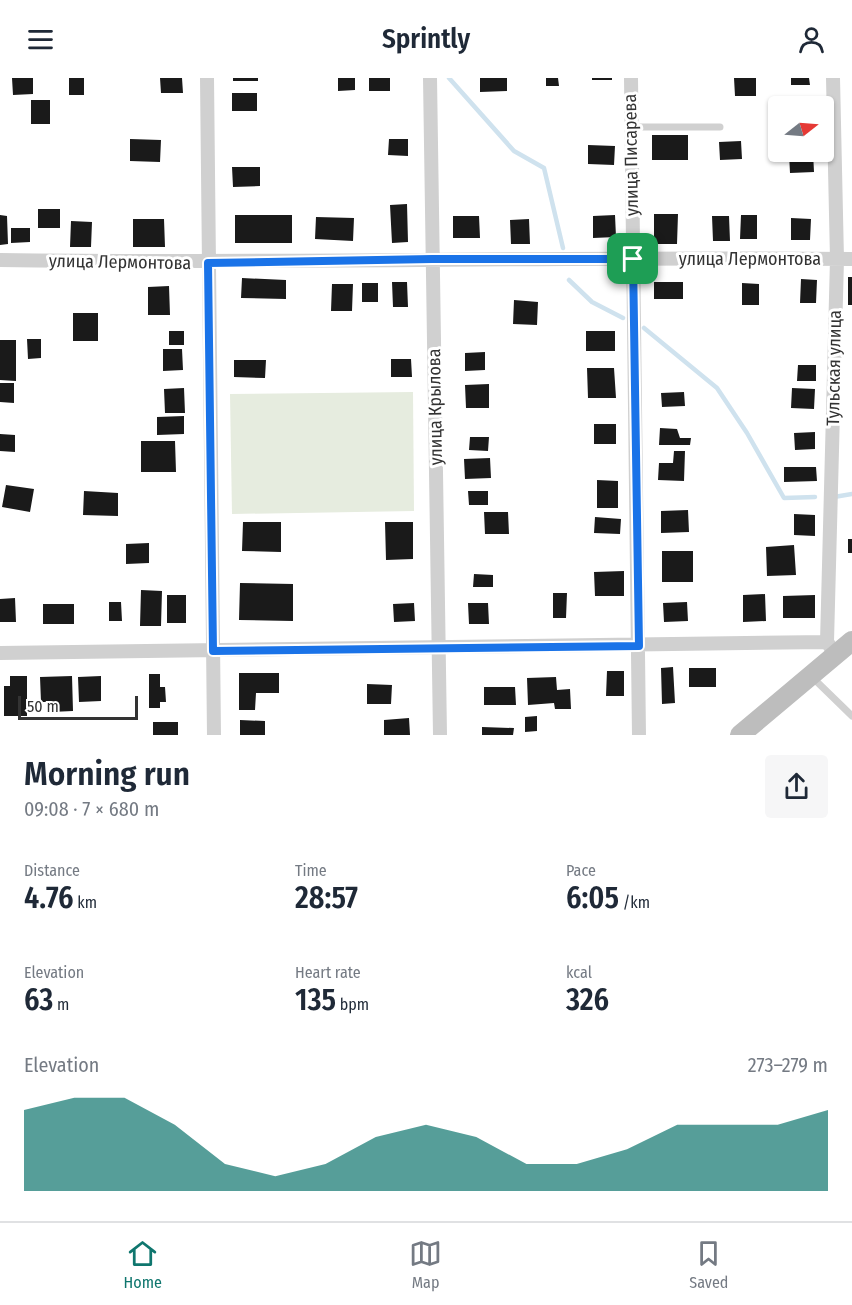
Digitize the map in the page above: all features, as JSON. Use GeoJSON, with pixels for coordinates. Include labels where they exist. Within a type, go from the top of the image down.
{"type":"FeatureCollection","features":[{"type":"Feature","properties":{"kind":"main road"},"geometry":{"type":"LineString","coordinates":[[740,735],[811,676],[832,648],[852,641]]}},
{"type":"Feature","properties":{"kind":"street"},"geometry":{"type":"LineString","coordinates":[[207,78],[214,735]]}},
{"type":"Feature","properties":{"kind":"street","name":"улица Крылова"},"geometry":{"type":"LineString","coordinates":[[430,78],[440,735]]}},
{"type":"Feature","properties":{"kind":"street","name":"улица Писарева"},"geometry":{"type":"LineString","coordinates":[[631,78],[639,735]]}},
{"type":"Feature","properties":{"kind":"street","name":"Тульская улица"},"geometry":{"type":"LineString","coordinates":[[832,648],[837,259],[833,78]]}},
{"type":"Feature","properties":{"kind":"street","name":"улица Лермонтова"},"geometry":{"type":"LineString","coordinates":[[0,260],[208,263],[432,259],[852,259]]}},
{"type":"Feature","properties":{"kind":"street"},"geometry":{"type":"LineString","coordinates":[[0,653],[639,646],[832,648]]}},
{"type":"Feature","properties":{"kind":"lane"},"geometry":{"type":"LineString","coordinates":[[631,127],[720,127]]}},
{"type":"Feature","properties":{"kind":"lane"},"geometry":{"type":"LineString","coordinates":[[811,676],[852,716]]}},
{"type":"Feature","properties":{"kind":"shaded area"},"geometry":{"type":"Polygon","coordinates":[[[413,392],[414,511],[232,514],[230,394],[413,392]]]}},
{"type":"Feature","properties":{"kind":"building"},"geometry":{"type":"Polygon","coordinates":[[[12,78],[33,78],[33,94],[13,95],[12,78]]]}},
{"type":"Feature","properties":{"kind":"building"},"geometry":{"type":"Polygon","coordinates":[[[69,78],[84,78],[84,95],[69,95],[69,78]]]}},
{"type":"Feature","properties":{"kind":"building"},"geometry":{"type":"Polygon","coordinates":[[[160,78],[182,78],[183,93],[161,93],[160,78]]]}},
{"type":"Feature","properties":{"kind":"building"},"geometry":{"type":"Polygon","coordinates":[[[233,78],[258,78],[258,81],[233,81],[233,78]]]}},
{"type":"Feature","properties":{"kind":"building"},"geometry":{"type":"Polygon","coordinates":[[[338,78],[355,78],[355,90],[338,91],[338,78]]]}},
{"type":"Feature","properties":{"kind":"building"},"geometry":{"type":"Polygon","coordinates":[[[369,78],[390,78],[390,91],[369,91],[369,78]]]}},
{"type":"Feature","properties":{"kind":"building"},"geometry":{"type":"Polygon","coordinates":[[[480,78],[507,78],[507,91],[480,92],[480,78]]]}},
{"type":"Feature","properties":{"kind":"building"},"geometry":{"type":"Polygon","coordinates":[[[546,78],[558,78],[559,86],[546,86],[546,78]]]}},
{"type":"Feature","properties":{"kind":"building"},"geometry":{"type":"Polygon","coordinates":[[[592,78],[612,78],[612,80],[592,80],[592,78]]]}},
{"type":"Feature","properties":{"kind":"building"},"geometry":{"type":"Polygon","coordinates":[[[734,78],[756,78],[756,96],[735,96],[734,78]]]}},
{"type":"Feature","properties":{"kind":"building"},"geometry":{"type":"Polygon","coordinates":[[[791,78],[809,78],[810,85],[791,85],[791,78]]]}},
{"type":"Feature","properties":{"kind":"building"},"geometry":{"type":"Polygon","coordinates":[[[232,93],[257,93],[257,111],[232,111],[232,93]]]}},
{"type":"Feature","properties":{"kind":"building"},"geometry":{"type":"Polygon","coordinates":[[[31,100],[50,100],[50,124],[31,124],[31,100]]]}},
{"type":"Feature","properties":{"kind":"building"},"geometry":{"type":"Polygon","coordinates":[[[652,135],[688,135],[688,160],[652,160],[652,135]]]}},
{"type":"Feature","properties":{"kind":"building"},"geometry":{"type":"Polygon","coordinates":[[[130,139],[161,140],[160,162],[130,161],[130,139]]]}},
{"type":"Feature","properties":{"kind":"building"},"geometry":{"type":"Polygon","coordinates":[[[389,139],[408,139],[408,156],[388,155],[389,139]]]}},
{"type":"Feature","properties":{"kind":"building"},"geometry":{"type":"Polygon","coordinates":[[[741,141],[742,159],[720,160],[719,142],[741,141]]]}},
{"type":"Feature","properties":{"kind":"building"},"geometry":{"type":"Polygon","coordinates":[[[588,145],[615,146],[614,165],[588,164],[588,145]]]}},
{"type":"Feature","properties":{"kind":"building"},"geometry":{"type":"Polygon","coordinates":[[[789,162],[814,162],[814,172],[790,173],[789,162]]]}},
{"type":"Feature","properties":{"kind":"building"},"geometry":{"type":"Polygon","coordinates":[[[232,167],[260,167],[260,186],[233,187],[232,167]]]}},
{"type":"Feature","properties":{"kind":"building"},"geometry":{"type":"Polygon","coordinates":[[[407,204],[408,242],[392,243],[390,205],[407,204]]]}},
{"type":"Feature","properties":{"kind":"building"},"geometry":{"type":"Polygon","coordinates":[[[38,209],[60,209],[60,228],[38,228],[38,209]]]}},
{"type":"Feature","properties":{"kind":"building"},"geometry":{"type":"Polygon","coordinates":[[[654,214],[678,214],[677,244],[654,244],[654,214]]]}},
{"type":"Feature","properties":{"kind":"building"},"geometry":{"type":"Polygon","coordinates":[[[0,215],[7,216],[8,244],[0,245],[0,215]]]}},
{"type":"Feature","properties":{"kind":"building"},"geometry":{"type":"Polygon","coordinates":[[[235,215],[292,215],[292,243],[235,243],[235,215]]]}},
{"type":"Feature","properties":{"kind":"building"},"geometry":{"type":"Polygon","coordinates":[[[615,215],[616,237],[593,238],[593,216],[615,215]]]}},
{"type":"Feature","properties":{"kind":"building"},"geometry":{"type":"Polygon","coordinates":[[[741,215],[757,215],[757,239],[740,239],[741,215]]]}},
{"type":"Feature","properties":{"kind":"building"},"geometry":{"type":"Polygon","coordinates":[[[453,216],[479,216],[480,238],[453,238],[453,216]]]}},
{"type":"Feature","properties":{"kind":"building"},"geometry":{"type":"Polygon","coordinates":[[[712,216],[729,216],[730,241],[713,241],[712,216]]]}},
{"type":"Feature","properties":{"kind":"building"},"geometry":{"type":"Polygon","coordinates":[[[316,217],[354,218],[353,241],[315,239],[316,217]]]}},
{"type":"Feature","properties":{"kind":"building"},"geometry":{"type":"Polygon","coordinates":[[[791,218],[811,219],[810,240],[791,240],[791,218]]]}},
{"type":"Feature","properties":{"kind":"building"},"geometry":{"type":"Polygon","coordinates":[[[133,219],[164,219],[165,247],[133,247],[133,219]]]}},
{"type":"Feature","properties":{"kind":"building"},"geometry":{"type":"Polygon","coordinates":[[[529,219],[530,244],[511,244],[510,220],[529,219]]]}},
{"type":"Feature","properties":{"kind":"building"},"geometry":{"type":"Polygon","coordinates":[[[71,221],[92,222],[91,247],[70,247],[71,221]]]}},
{"type":"Feature","properties":{"kind":"building"},"geometry":{"type":"Polygon","coordinates":[[[11,228],[30,228],[30,242],[11,243],[11,228]]]}},
{"type":"Feature","properties":{"kind":"building"},"geometry":{"type":"Polygon","coordinates":[[[848,277],[852,277],[852,305],[848,305],[848,277]]]}},
{"type":"Feature","properties":{"kind":"building"},"geometry":{"type":"Polygon","coordinates":[[[242,278],[286,280],[286,299],[241,298],[242,278]]]}},
{"type":"Feature","properties":{"kind":"building"},"geometry":{"type":"Polygon","coordinates":[[[801,279],[817,280],[816,303],[800,303],[801,279]]]}},
{"type":"Feature","properties":{"kind":"building"},"geometry":{"type":"Polygon","coordinates":[[[392,282],[407,282],[408,307],[393,307],[392,282]]]}},
{"type":"Feature","properties":{"kind":"building"},"geometry":{"type":"Polygon","coordinates":[[[654,282],[683,282],[683,299],[654,299],[654,282]]]}},
{"type":"Feature","properties":{"kind":"building"},"geometry":{"type":"Polygon","coordinates":[[[362,283],[378,283],[378,302],[362,302],[362,283]]]}},
{"type":"Feature","properties":{"kind":"building"},"geometry":{"type":"Polygon","coordinates":[[[742,283],[759,284],[759,305],[742,305],[742,283]]]}},
{"type":"Feature","properties":{"kind":"building"},"geometry":{"type":"Polygon","coordinates":[[[332,284],[353,284],[352,311],[331,311],[332,284]]]}},
{"type":"Feature","properties":{"kind":"building"},"geometry":{"type":"Polygon","coordinates":[[[169,286],[170,315],[148,315],[148,287],[169,286]]]}},
{"type":"Feature","properties":{"kind":"building"},"geometry":{"type":"Polygon","coordinates":[[[514,300],[538,302],[537,325],[513,324],[514,300]]]}},
{"type":"Feature","properties":{"kind":"building"},"geometry":{"type":"Polygon","coordinates":[[[73,313],[98,313],[98,341],[73,341],[73,313]]]}},
{"type":"Feature","properties":{"kind":"building"},"geometry":{"type":"Polygon","coordinates":[[[169,331],[184,331],[184,345],[169,345],[169,331]]]}},
{"type":"Feature","properties":{"kind":"building"},"geometry":{"type":"Polygon","coordinates":[[[586,331],[615,331],[615,351],[586,351],[586,331]]]}},
{"type":"Feature","properties":{"kind":"building"},"geometry":{"type":"Polygon","coordinates":[[[27,339],[41,339],[41,358],[28,359],[27,339]]]}},
{"type":"Feature","properties":{"kind":"building"},"geometry":{"type":"Polygon","coordinates":[[[0,340],[16,340],[16,381],[0,380],[0,340]]]}},
{"type":"Feature","properties":{"kind":"building"},"geometry":{"type":"Polygon","coordinates":[[[163,349],[182,349],[183,370],[163,371],[163,349]]]}},
{"type":"Feature","properties":{"kind":"building"},"geometry":{"type":"Polygon","coordinates":[[[485,352],[485,370],[465,371],[465,353],[485,352]]]}},
{"type":"Feature","properties":{"kind":"building"},"geometry":{"type":"Polygon","coordinates":[[[391,359],[411,359],[412,377],[391,377],[391,359]]]}},
{"type":"Feature","properties":{"kind":"building"},"geometry":{"type":"Polygon","coordinates":[[[234,360],[266,360],[265,378],[234,377],[234,360]]]}},
{"type":"Feature","properties":{"kind":"building"},"geometry":{"type":"Polygon","coordinates":[[[798,365],[816,365],[816,381],[797,381],[798,365]]]}},
{"type":"Feature","properties":{"kind":"building"},"geometry":{"type":"Polygon","coordinates":[[[587,368],[614,368],[616,398],[588,398],[587,368]]]}},
{"type":"Feature","properties":{"kind":"building"},"geometry":{"type":"Polygon","coordinates":[[[0,383],[14,383],[14,403],[0,402],[0,383]]]}},
{"type":"Feature","properties":{"kind":"building"},"geometry":{"type":"Polygon","coordinates":[[[489,384],[489,408],[466,408],[465,385],[489,384]]]}},
{"type":"Feature","properties":{"kind":"building"},"geometry":{"type":"Polygon","coordinates":[[[184,388],[185,413],[165,413],[164,389],[184,388]]]}},
{"type":"Feature","properties":{"kind":"building"},"geometry":{"type":"Polygon","coordinates":[[[792,388],[815,389],[814,409],[791,408],[792,388]]]}},
{"type":"Feature","properties":{"kind":"building"},"geometry":{"type":"Polygon","coordinates":[[[684,392],[685,406],[662,407],[661,393],[684,392]]]}},
{"type":"Feature","properties":{"kind":"building"},"geometry":{"type":"Polygon","coordinates":[[[184,416],[184,434],[157,435],[157,417],[184,416]]]}},
{"type":"Feature","properties":{"kind":"building"},"geometry":{"type":"Polygon","coordinates":[[[594,424],[616,424],[616,444],[594,444],[594,424]]]}},
{"type":"Feature","properties":{"kind":"building"},"geometry":{"type":"Polygon","coordinates":[[[660,428],[677,429],[680,438],[691,438],[690,445],[659,445],[660,428]]]}},
{"type":"Feature","properties":{"kind":"building"},"geometry":{"type":"Polygon","coordinates":[[[815,432],[815,449],[795,450],[794,433],[815,432]]]}},
{"type":"Feature","properties":{"kind":"building"},"geometry":{"type":"Polygon","coordinates":[[[0,434],[15,435],[15,452],[0,451],[0,434]]]}},
{"type":"Feature","properties":{"kind":"building"},"geometry":{"type":"Polygon","coordinates":[[[470,437],[489,437],[488,451],[469,450],[470,437]]]}},
{"type":"Feature","properties":{"kind":"building"},"geometry":{"type":"Polygon","coordinates":[[[141,441],[175,441],[176,472],[141,472],[141,441]]]}},
{"type":"Feature","properties":{"kind":"building"},"geometry":{"type":"Polygon","coordinates":[[[674,451],[685,451],[684,481],[658,480],[659,463],[673,463],[674,451]]]}},
{"type":"Feature","properties":{"kind":"building"},"geometry":{"type":"Polygon","coordinates":[[[490,458],[491,478],[465,479],[464,459],[490,458]]]}},
{"type":"Feature","properties":{"kind":"building"},"geometry":{"type":"Polygon","coordinates":[[[784,467],[816,467],[817,481],[784,482],[784,467]]]}},
{"type":"Feature","properties":{"kind":"building"},"geometry":{"type":"Polygon","coordinates":[[[597,480],[618,481],[618,508],[597,508],[597,480]]]}},
{"type":"Feature","properties":{"kind":"building"},"geometry":{"type":"Polygon","coordinates":[[[6,485],[34,489],[30,512],[2,507],[6,485]]]}},
{"type":"Feature","properties":{"kind":"building"},"geometry":{"type":"Polygon","coordinates":[[[84,491],[118,493],[118,516],[83,515],[84,491]]]}},
{"type":"Feature","properties":{"kind":"building"},"geometry":{"type":"Polygon","coordinates":[[[468,491],[488,491],[488,505],[469,505],[468,491]]]}},
{"type":"Feature","properties":{"kind":"building"},"geometry":{"type":"Polygon","coordinates":[[[688,510],[689,532],[661,533],[661,511],[688,510]]]}},
{"type":"Feature","properties":{"kind":"building"},"geometry":{"type":"Polygon","coordinates":[[[484,512],[508,512],[509,534],[485,534],[484,512]]]}},
{"type":"Feature","properties":{"kind":"building"},"geometry":{"type":"Polygon","coordinates":[[[794,514],[815,515],[815,536],[794,535],[794,514]]]}},
{"type":"Feature","properties":{"kind":"building"},"geometry":{"type":"Polygon","coordinates":[[[595,517],[621,519],[620,534],[594,533],[595,517]]]}},
{"type":"Feature","properties":{"kind":"building"},"geometry":{"type":"Polygon","coordinates":[[[243,522],[281,522],[281,552],[242,551],[243,522]]]}},
{"type":"Feature","properties":{"kind":"building"},"geometry":{"type":"Polygon","coordinates":[[[385,522],[413,522],[413,559],[386,560],[385,522]]]}},
{"type":"Feature","properties":{"kind":"building"},"geometry":{"type":"Polygon","coordinates":[[[848,539],[852,539],[852,553],[848,553],[848,539]]]}},
{"type":"Feature","properties":{"kind":"building"},"geometry":{"type":"Polygon","coordinates":[[[149,543],[149,563],[126,564],[126,544],[149,543]]]}},
{"type":"Feature","properties":{"kind":"building"},"geometry":{"type":"Polygon","coordinates":[[[794,545],[796,575],[767,576],[766,547],[794,545]]]}},
{"type":"Feature","properties":{"kind":"building"},"geometry":{"type":"Polygon","coordinates":[[[662,551],[693,551],[693,582],[662,582],[662,551]]]}},
{"type":"Feature","properties":{"kind":"building"},"geometry":{"type":"Polygon","coordinates":[[[624,571],[624,596],[595,596],[594,572],[624,571]]]}},
{"type":"Feature","properties":{"kind":"building"},"geometry":{"type":"Polygon","coordinates":[[[474,574],[493,575],[493,587],[473,587],[474,574]]]}},
{"type":"Feature","properties":{"kind":"building"},"geometry":{"type":"Polygon","coordinates":[[[240,583],[293,584],[293,621],[239,620],[240,583]]]}},
{"type":"Feature","properties":{"kind":"building"},"geometry":{"type":"Polygon","coordinates":[[[141,590],[162,591],[161,626],[140,626],[141,590]]]}},
{"type":"Feature","properties":{"kind":"building"},"geometry":{"type":"Polygon","coordinates":[[[553,593],[567,593],[566,618],[553,618],[553,593]]]}},
{"type":"Feature","properties":{"kind":"building"},"geometry":{"type":"Polygon","coordinates":[[[765,594],[766,621],[743,622],[743,595],[765,594]]]}},
{"type":"Feature","properties":{"kind":"building"},"geometry":{"type":"Polygon","coordinates":[[[167,595],[186,595],[186,623],[167,623],[167,595]]]}},
{"type":"Feature","properties":{"kind":"building"},"geometry":{"type":"Polygon","coordinates":[[[815,595],[815,618],[783,618],[783,596],[815,595]]]}},
{"type":"Feature","properties":{"kind":"building"},"geometry":{"type":"Polygon","coordinates":[[[15,598],[16,622],[0,622],[0,599],[15,598]]]}},
{"type":"Feature","properties":{"kind":"building"},"geometry":{"type":"Polygon","coordinates":[[[109,602],[121,602],[122,621],[109,621],[109,602]]]}},
{"type":"Feature","properties":{"kind":"building"},"geometry":{"type":"Polygon","coordinates":[[[687,602],[688,621],[664,622],[663,603],[687,602]]]}},
{"type":"Feature","properties":{"kind":"building"},"geometry":{"type":"Polygon","coordinates":[[[414,603],[415,621],[394,622],[393,604],[414,603]]]}},
{"type":"Feature","properties":{"kind":"building"},"geometry":{"type":"Polygon","coordinates":[[[468,603],[488,603],[489,624],[469,624],[468,603]]]}},
{"type":"Feature","properties":{"kind":"building"},"geometry":{"type":"Polygon","coordinates":[[[43,604],[74,604],[74,624],[43,624],[43,604]]]}},
{"type":"Feature","properties":{"kind":"building"},"geometry":{"type":"Polygon","coordinates":[[[673,667],[675,703],[662,704],[661,668],[673,667]]]}},
{"type":"Feature","properties":{"kind":"building"},"geometry":{"type":"Polygon","coordinates":[[[689,668],[716,668],[716,687],[689,687],[689,668]]]}},
{"type":"Feature","properties":{"kind":"building"},"geometry":{"type":"Polygon","coordinates":[[[607,671],[624,671],[624,696],[606,696],[607,671]]]}},
{"type":"Feature","properties":{"kind":"building"},"geometry":{"type":"Polygon","coordinates":[[[239,673],[279,673],[279,693],[256,693],[255,710],[239,710],[239,673]]]}},
{"type":"Feature","properties":{"kind":"building"},"geometry":{"type":"Polygon","coordinates":[[[149,674],[160,674],[160,687],[165,687],[166,702],[160,702],[160,708],[149,708],[149,674]]]}},
{"type":"Feature","properties":{"kind":"building"},"geometry":{"type":"Polygon","coordinates":[[[10,676],[27,676],[27,716],[4,716],[4,686],[10,686],[10,676]]]}},
{"type":"Feature","properties":{"kind":"building"},"geometry":{"type":"Polygon","coordinates":[[[72,676],[73,711],[51,712],[51,702],[41,702],[40,677],[72,676]]]}},
{"type":"Feature","properties":{"kind":"building"},"geometry":{"type":"Polygon","coordinates":[[[101,676],[101,701],[79,702],[78,677],[101,676]]]}},
{"type":"Feature","properties":{"kind":"building"},"geometry":{"type":"Polygon","coordinates":[[[556,677],[557,690],[570,689],[571,709],[555,709],[554,703],[528,705],[527,678],[556,677]]]}},
{"type":"Feature","properties":{"kind":"building"},"geometry":{"type":"Polygon","coordinates":[[[367,684],[392,685],[391,704],[367,704],[367,684]]]}},
{"type":"Feature","properties":{"kind":"building"},"geometry":{"type":"Polygon","coordinates":[[[484,687],[515,687],[516,705],[484,705],[484,687]]]}},
{"type":"Feature","properties":{"kind":"building"},"geometry":{"type":"Polygon","coordinates":[[[537,716],[537,731],[525,732],[525,717],[537,716]]]}},
{"type":"Feature","properties":{"kind":"building"},"geometry":{"type":"Polygon","coordinates":[[[409,718],[410,735],[384,735],[384,720],[409,718]]]}},
{"type":"Feature","properties":{"kind":"building"},"geometry":{"type":"Polygon","coordinates":[[[240,720],[265,721],[265,735],[240,735],[240,720]]]}},
{"type":"Feature","properties":{"kind":"building"},"geometry":{"type":"Polygon","coordinates":[[[153,722],[178,722],[178,735],[153,735],[153,722]]]}},
{"type":"Feature","properties":{"kind":"building"},"geometry":{"type":"Polygon","coordinates":[[[482,727],[514,728],[513,735],[482,735],[482,727]]]}},
{"type":"Feature","properties":{"kind":"waterway"},"geometry":{"type":"LineString","coordinates":[[449,78],[514,151],[544,168],[563,248]]}},
{"type":"Feature","properties":{"kind":"waterway"},"geometry":{"type":"LineString","coordinates":[[569,280],[592,302],[623,318]]}},
{"type":"Feature","properties":{"kind":"waterway"},"geometry":{"type":"LineString","coordinates":[[644,328],[717,388],[747,433],[784,498],[815,497]]}},
{"type":"Feature","properties":{"kind":"waterway"},"geometry":{"type":"LineString","coordinates":[[834,497],[852,494]]}},
{"type":"Feature","properties":{"kind":"route"},"geometry":{"type":"LineString","coordinates":[[432,259],[633,259],[639,646],[213,651],[208,263],[432,259]]}}]}
